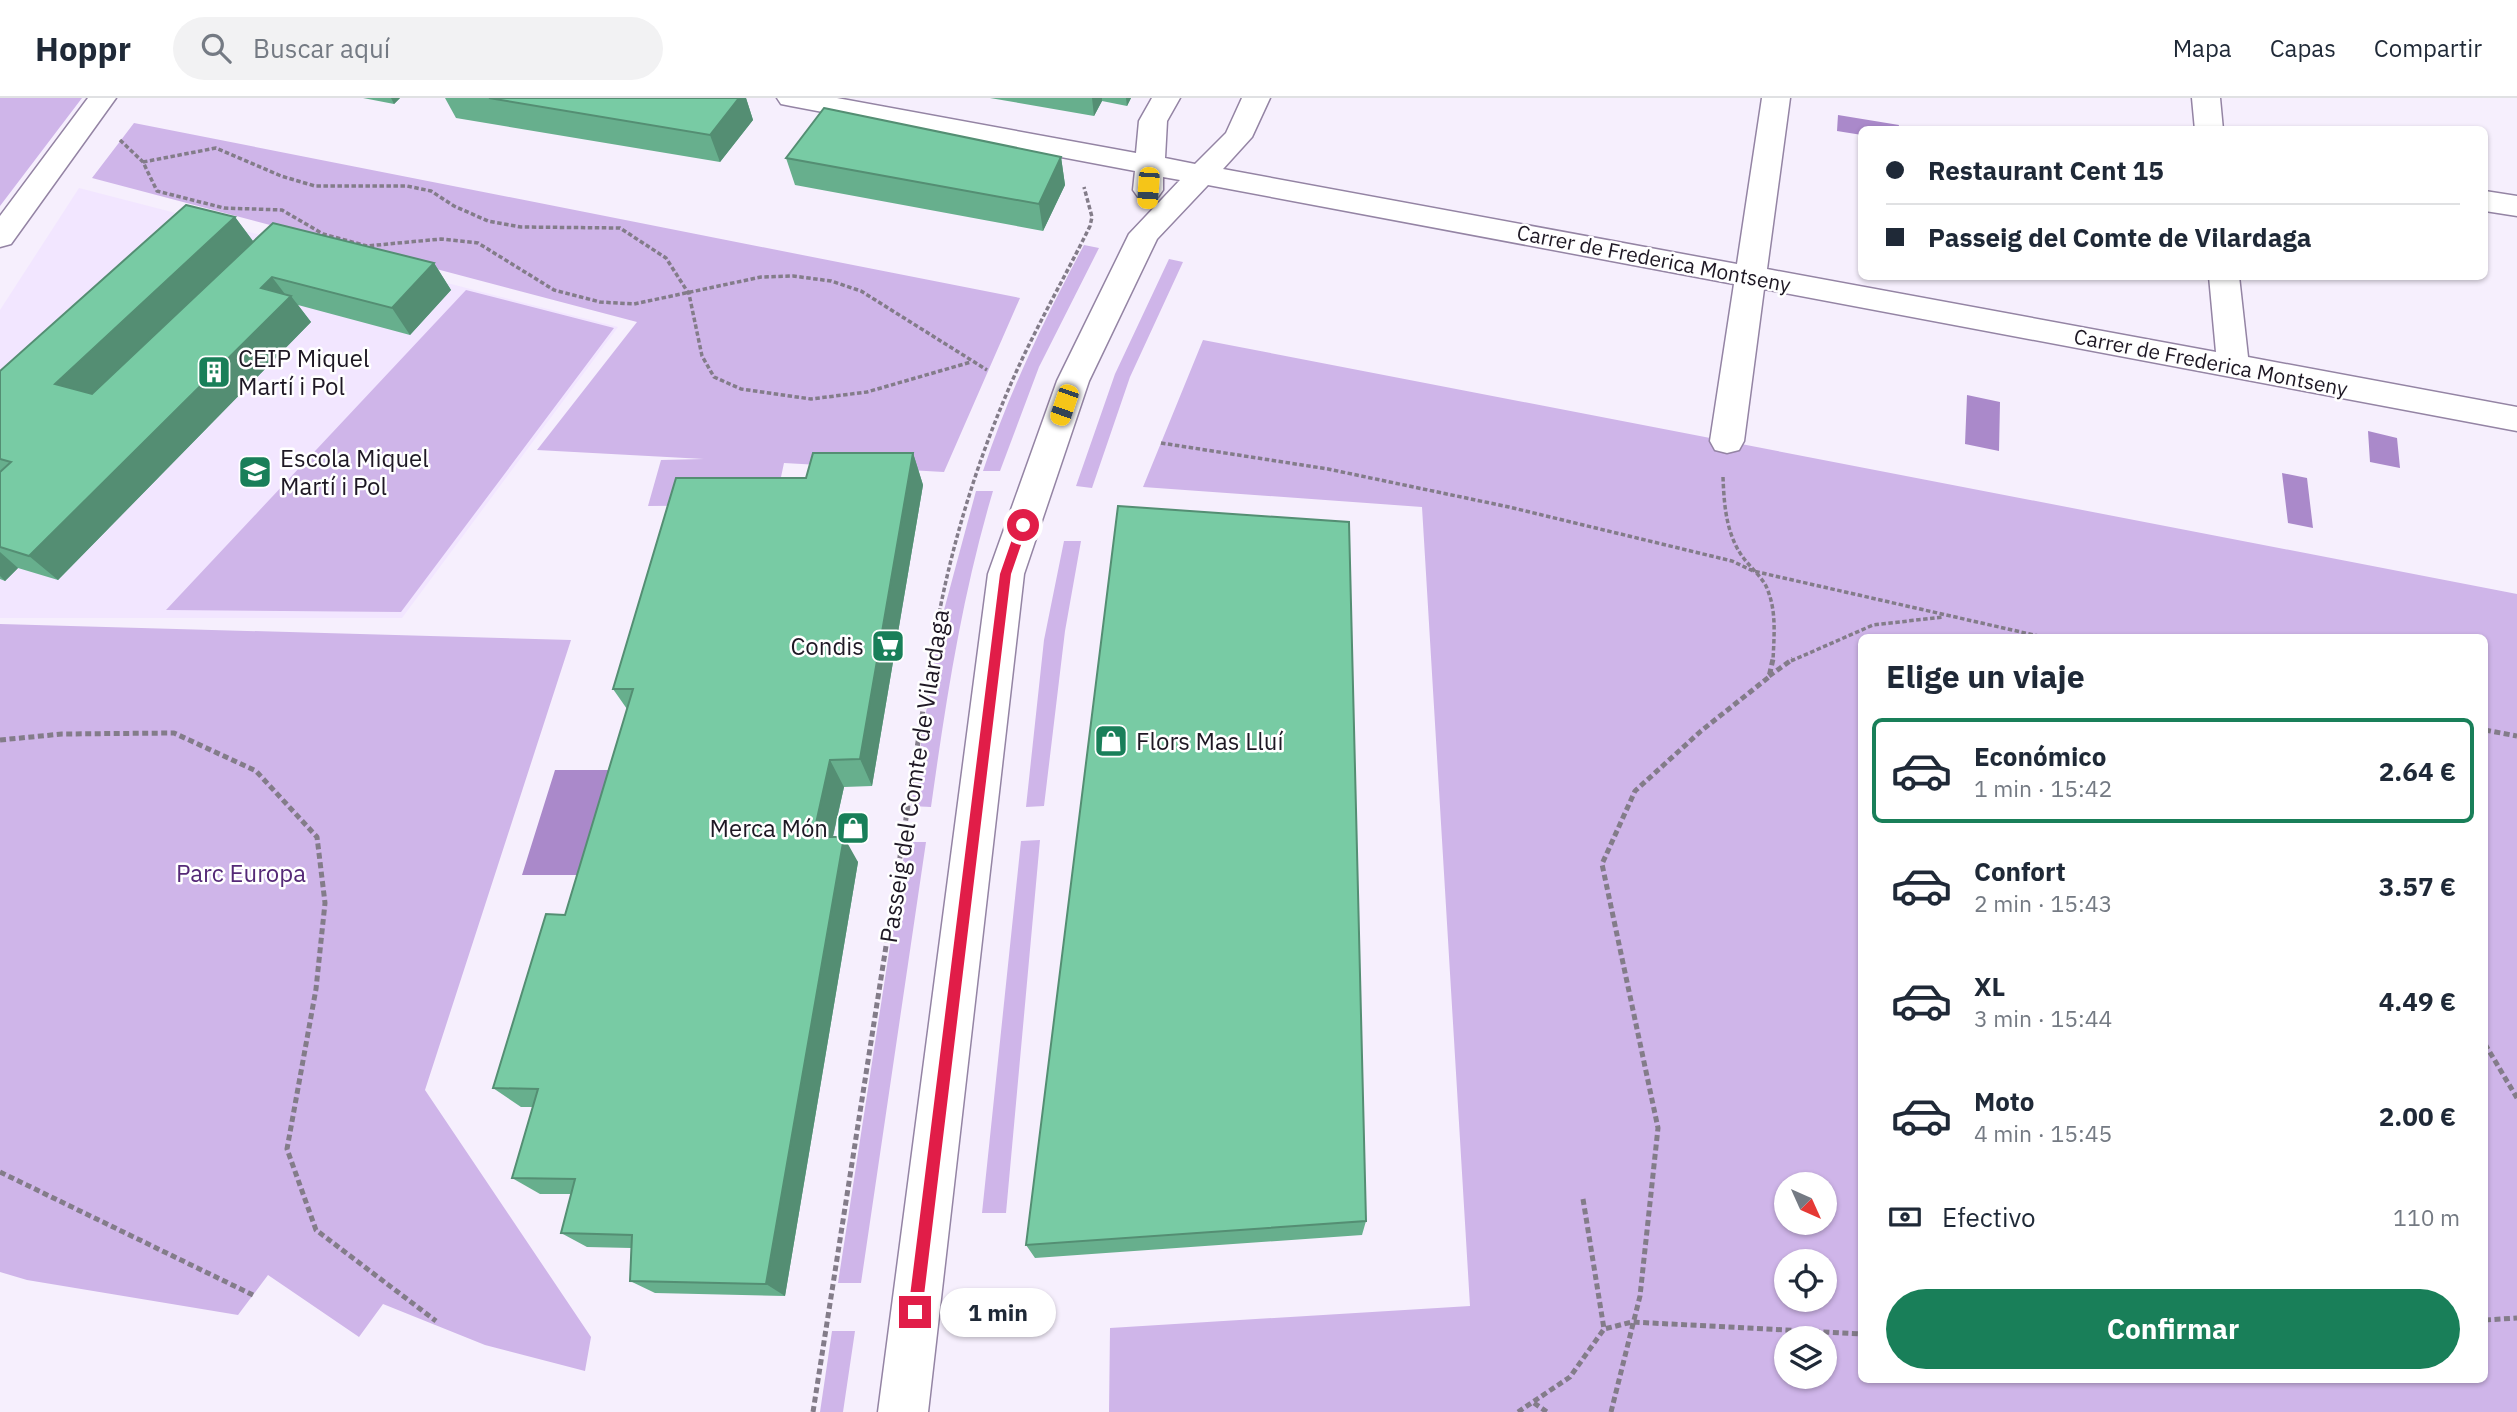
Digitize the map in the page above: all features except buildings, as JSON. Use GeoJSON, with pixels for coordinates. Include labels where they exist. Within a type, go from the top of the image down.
{"type":"FeatureCollection","features":[{"type":"Feature","properties":{"kind":"street"},"geometry":{"type":"LineString","coordinates":[[0,237],[102,98]]}},
{"type":"Feature","properties":{"kind":"street"},"geometry":{"type":"LineString","coordinates":[[1144,234],[1153,121],[1166,98]]}},
{"type":"Feature","properties":{"kind":"street"},"geometry":{"type":"LineString","coordinates":[[903,1412],[1006,574],[1073,380],[1144,234],[1238,137],[1256,98]]}},
{"type":"Feature","properties":{"kind":"street"},"geometry":{"type":"LineString","coordinates":[[1727,441],[1776,98]]}},
{"type":"Feature","properties":{"kind":"street"},"geometry":{"type":"LineString","coordinates":[[2206,98],[2209,126]]}},
{"type":"Feature","properties":{"kind":"street","name":"Carrer de Frederica Montseny"},"geometry":{"type":"LineString","coordinates":[[797,99],[2517,419]]}},
{"type":"Feature","properties":{"kind":"street"},"geometry":{"type":"LineString","coordinates":[[2488,201],[2517,206]]}},
{"type":"Feature","properties":{"kind":"street"},"geometry":{"type":"LineString","coordinates":[[2224,280],[2232,366]]}},
{"type":"Feature","properties":{"kind":"path"},"geometry":{"type":"LineString","coordinates":[[120,140],[143,162],[157,191],[224,208],[282,210],[323,234],[367,246],[440,239],[478,243],[554,290],[600,302],[634,304],[761,277],[793,276],[831,281],[861,291],[987,370]]}},
{"type":"Feature","properties":{"kind":"path"},"geometry":{"type":"LineString","coordinates":[[143,162],[215,148],[251,160],[281,176],[315,186],[407,186],[431,191],[454,206],[488,221],[521,227],[620,228],[650,245],[666,258],[689,294],[702,356],[714,377],[741,389],[811,399],[867,392],[972,361]]}},
{"type":"Feature","properties":{"kind":"path","name":"Passeig del Comte de Vilardaga"},"geometry":{"type":"LineString","coordinates":[[813,1412],[935,632],[958,536],[1003,402],[1034,332],[1090,226],[1092,217],[1083,185]]}},
{"type":"Feature","properties":{"kind":"path"},"geometry":{"type":"LineString","coordinates":[[1727,441],[1723,471],[1725,514],[1740,553],[1765,584],[1775,619],[1773,661],[1769,677]]}},
{"type":"Feature","properties":{"kind":"path"},"geometry":{"type":"LineString","coordinates":[[1161,443],[1328,469],[1509,507],[1732,561],[1754,571],[2030,634]]}},
{"type":"Feature","properties":{"kind":"path"},"geometry":{"type":"LineString","coordinates":[[1611,1412],[1640,1296],[1658,1128],[1602,864],[1635,791],[1701,731],[1799,655],[1873,625],[1950,616]]}},
{"type":"Feature","properties":{"kind":"path"},"geometry":{"type":"LineString","coordinates":[[2488,731],[2517,736]]}},
{"type":"Feature","properties":{"kind":"path"},"geometry":{"type":"LineString","coordinates":[[0,740],[62,734],[174,733],[256,771],[317,837],[325,903],[316,989],[287,1149],[316,1230],[436,1321]]}},
{"type":"Feature","properties":{"kind":"path"},"geometry":{"type":"LineString","coordinates":[[2488,1049],[2517,1098]]}},
{"type":"Feature","properties":{"kind":"path"},"geometry":{"type":"LineString","coordinates":[[0,1172],[253,1295]]}},
{"type":"Feature","properties":{"kind":"path"},"geometry":{"type":"LineString","coordinates":[[1583,1199],[1604,1329]]}},
{"type":"Feature","properties":{"kind":"path"},"geometry":{"type":"LineString","coordinates":[[2488,1320],[2517,1318]]}},
{"type":"Feature","properties":{"kind":"path"},"geometry":{"type":"LineString","coordinates":[[1518,1412],[1570,1377],[1604,1329],[1632,1322],[1858,1334]]}},
{"type":"Feature","properties":{"kind":"path"},"geometry":{"type":"LineString","coordinates":[[1534,1403],[1547,1412]]}},
{"type":"Feature","properties":{"kind":"shaded area"},"geometry":{"type":"Polygon","coordinates":[[[1838,115],[1899,125],[1858,126],[1858,134],[1837,131],[1838,115]]]}},
{"type":"Feature","properties":{"kind":"shaded area","name":"Escola Miquel Martí i Pol"},"geometry":{"type":"Polygon","coordinates":[[[79,188],[618,327],[402,618],[0,618],[0,310],[79,188]]]}},
{"type":"Feature","properties":{"kind":"shaded area"},"geometry":{"type":"Polygon","coordinates":[[[1967,395],[2000,402],[1999,451],[1965,444],[1967,395]]]}},
{"type":"Feature","properties":{"kind":"shaded area"},"geometry":{"type":"Polygon","coordinates":[[[2368,431],[2397,438],[2400,468],[2370,462],[2368,431]]]}},
{"type":"Feature","properties":{"kind":"shaded area"},"geometry":{"type":"Polygon","coordinates":[[[2282,473],[2307,478],[2313,528],[2288,523],[2282,473]]]}},
{"type":"Feature","properties":{"kind":"shaded area"},"geometry":{"type":"Polygon","coordinates":[[[555,770],[619,770],[590,875],[522,875],[555,770]]]}},
{"type":"Feature","properties":{"kind":"green space"},"geometry":{"type":"Polygon","coordinates":[[[0,98],[82,98],[0,206],[0,98]]]}},
{"type":"Feature","properties":{"kind":"green space"},"geometry":{"type":"Polygon","coordinates":[[[134,123],[1020,298],[944,472],[784,463],[775,505],[648,506],[661,460],[704,459],[537,450],[637,322],[92,178],[134,123]]]}},
{"type":"Feature","properties":{"kind":"green space"},"geometry":{"type":"Polygon","coordinates":[[[1084,245],[1099,248],[1039,367],[1000,471],[983,471],[1029,356],[1084,245]]]}},
{"type":"Feature","properties":{"kind":"green space"},"geometry":{"type":"Polygon","coordinates":[[[1169,259],[1183,262],[1130,377],[1092,488],[1076,486],[1115,374],[1169,259]]]}},
{"type":"Feature","properties":{"kind":"green space"},"geometry":{"type":"Polygon","coordinates":[[[466,290],[614,328],[401,612],[166,610],[466,290]]]}},
{"type":"Feature","properties":{"kind":"green space"},"geometry":{"type":"Polygon","coordinates":[[[1203,340],[2517,594],[2517,1412],[1109,1412],[1110,1328],[1470,1306],[1422,507],[1143,487],[1203,340]]]}},
{"type":"Feature","properties":{"kind":"green space"},"geometry":{"type":"Polygon","coordinates":[[[976,491],[993,491],[964,608],[931,807],[911,806],[940,625],[976,491]]]}},
{"type":"Feature","properties":{"kind":"green space"},"geometry":{"type":"Polygon","coordinates":[[[1064,541],[1081,541],[1065,631],[1044,806],[1026,807],[1044,640],[1064,541]]]}},
{"type":"Feature","properties":{"kind":"green space","name":"Parc Europa"},"geometry":{"type":"Polygon","coordinates":[[[0,624],[571,640],[425,1090],[591,1337],[585,1371],[485,1345],[383,1304],[359,1337],[268,1275],[238,1315],[27,1280],[0,1272],[0,624]]]}},
{"type":"Feature","properties":{"kind":"green space"},"geometry":{"type":"Polygon","coordinates":[[[1040,840],[1006,1213],[982,1213],[1021,841],[1040,840]]]}},
{"type":"Feature","properties":{"kind":"green space"},"geometry":{"type":"Polygon","coordinates":[[[906,842],[926,842],[861,1283],[838,1283],[906,842]]]}},
{"type":"Feature","properties":{"kind":"green space"},"geometry":{"type":"Polygon","coordinates":[[[832,1331],[855,1331],[843,1412],[820,1412],[832,1331]]]}},
{"type":"Feature","properties":{"kind":"place","name":"CEIP Miquel Martí i Pol"},"geometry":{"type":"Point","coordinates":[214,372]}},
{"type":"Feature","properties":{"kind":"place","name":"Escola Miquel Martí i Pol"},"geometry":{"type":"Point","coordinates":[255,472]}},
{"type":"Feature","properties":{"kind":"place","name":"Condis"},"geometry":{"type":"Point","coordinates":[888,646]}},
{"type":"Feature","properties":{"kind":"place","name":"Flors Mas Lluí"},"geometry":{"type":"Point","coordinates":[1111,741]}},
{"type":"Feature","properties":{"kind":"place","name":"Merca Món"},"geometry":{"type":"Point","coordinates":[853,828]}},
{"type":"Feature","properties":{"kind":"route"},"geometry":{"type":"LineString","coordinates":[[915,1312],[1006,574],[1023,525]]}}]}
